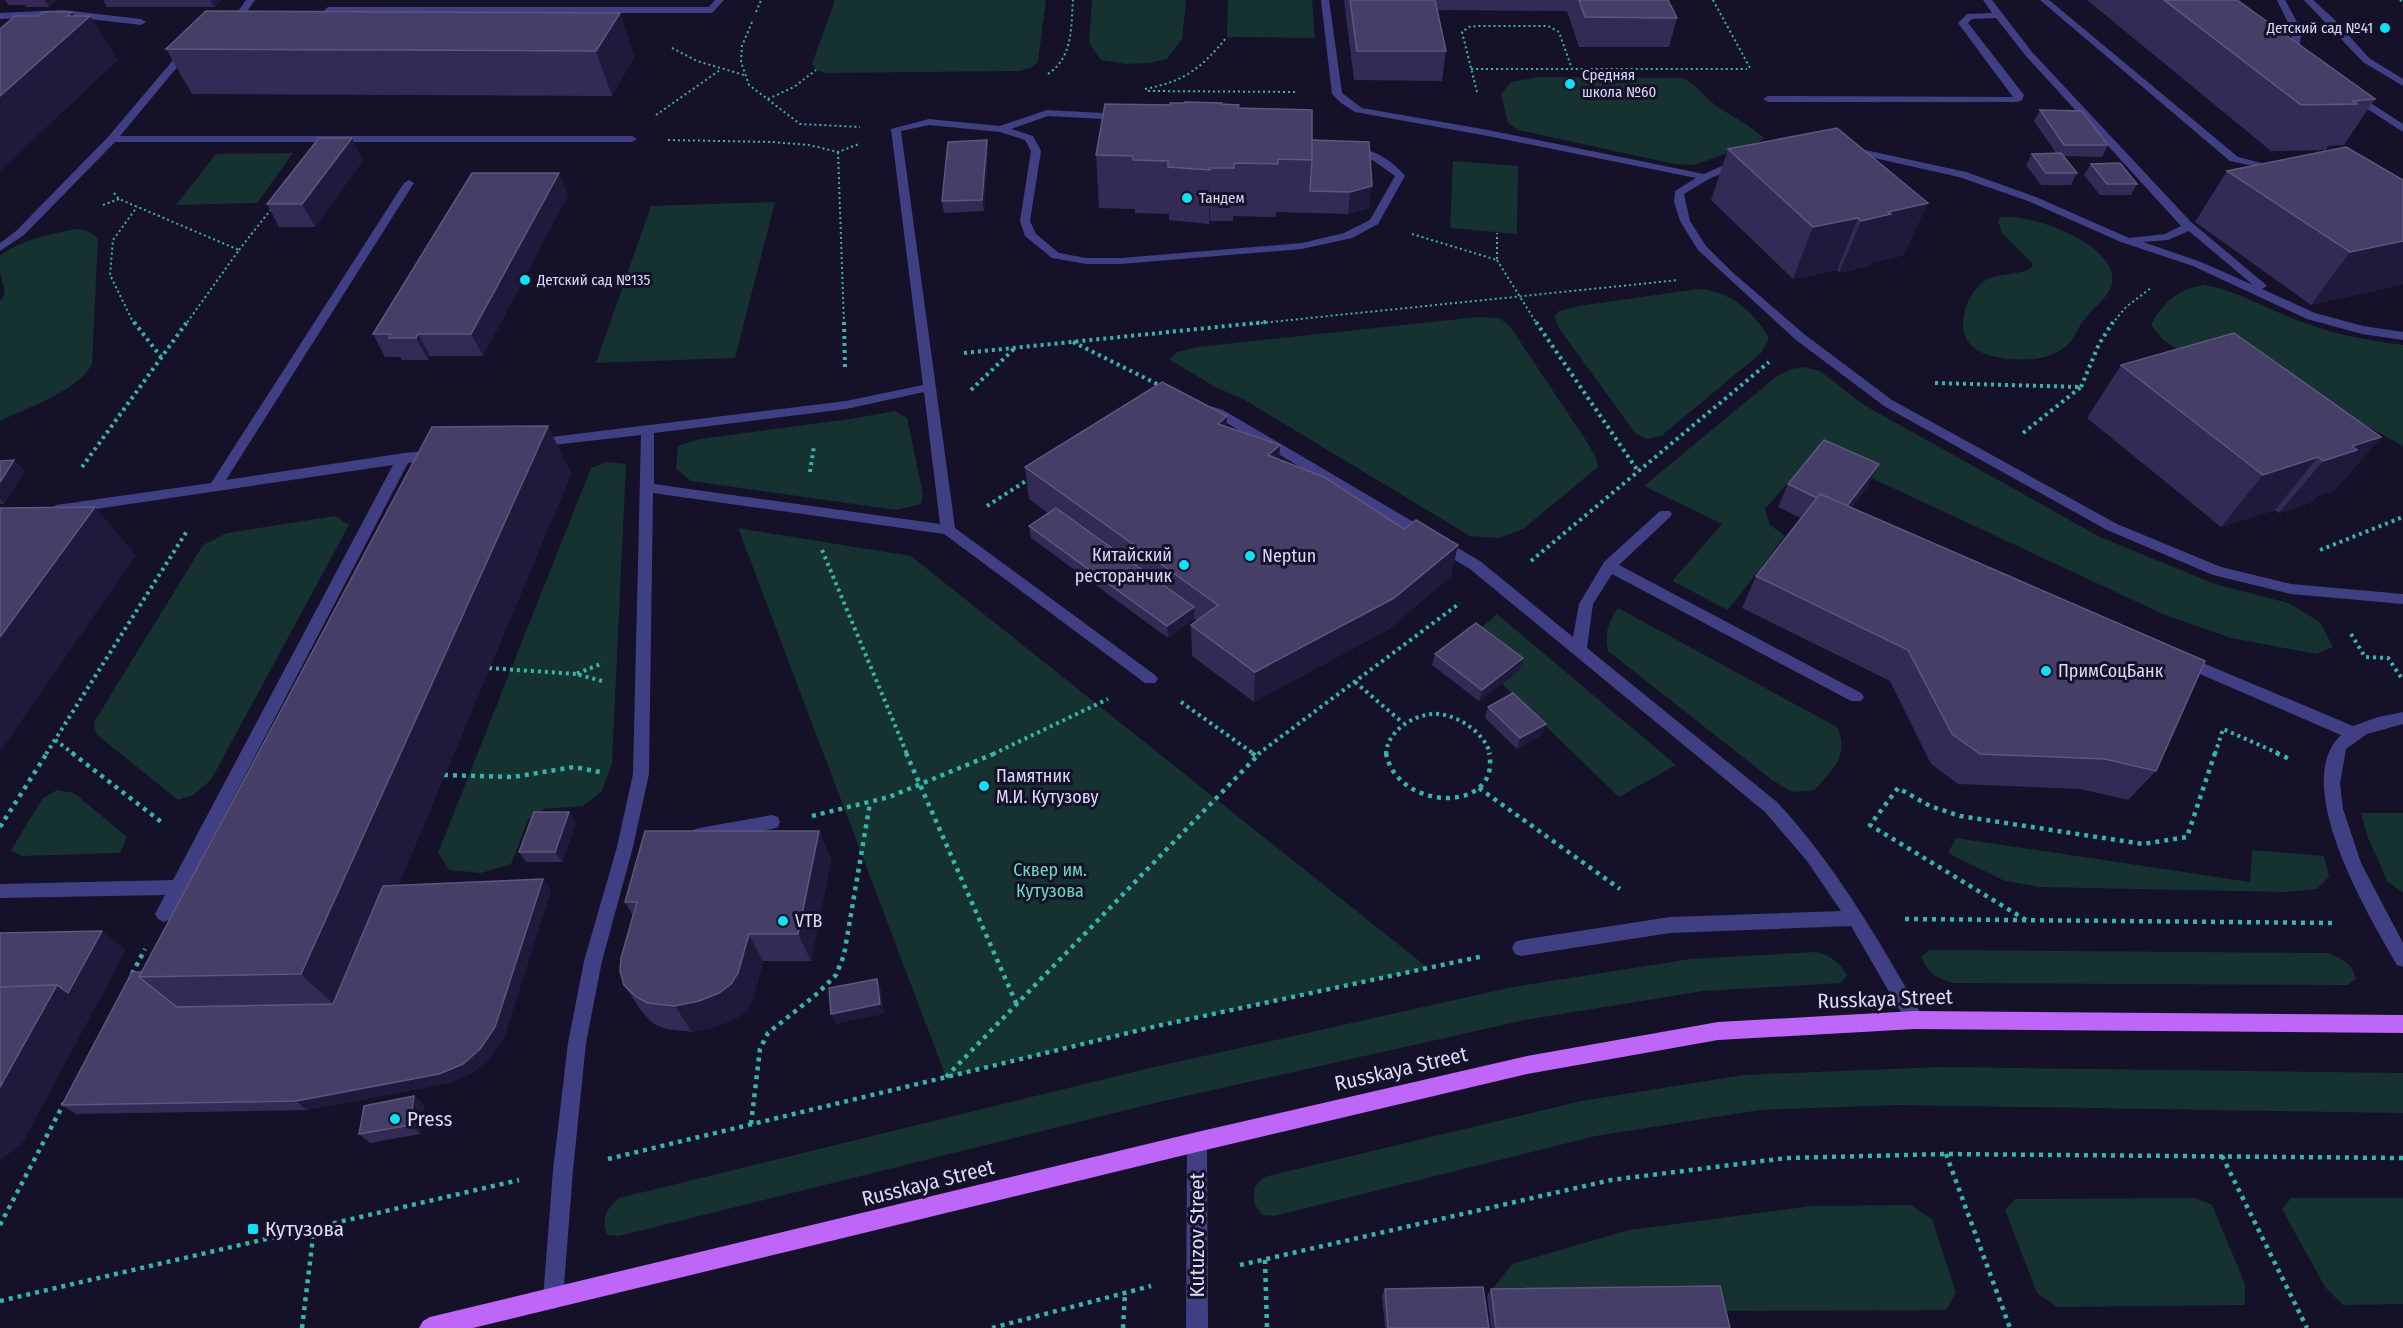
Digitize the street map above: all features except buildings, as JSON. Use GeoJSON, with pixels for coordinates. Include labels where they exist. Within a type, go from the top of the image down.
{"type":"FeatureCollection","features":[{"type":"Feature","properties":{"kind":"main road","name":"Russkaya Street"},"geometry":{"type":"LineString","coordinates":[[430,1328],[1197,1142],[1527,1065],[1718,1031],[1915,1020],[2403,1024]]}},
{"type":"Feature","properties":{"kind":"street"},"geometry":{"type":"LineString","coordinates":[[210,21],[240,15],[251,0]]}},
{"type":"Feature","properties":{"kind":"street"},"geometry":{"type":"LineString","coordinates":[[420,10],[428,0]]}},
{"type":"Feature","properties":{"kind":"street"},"geometry":{"type":"LineString","coordinates":[[542,10],[549,0]]}},
{"type":"Feature","properties":{"kind":"street"},"geometry":{"type":"LineString","coordinates":[[328,10],[712,10],[720,0]]}},
{"type":"Feature","properties":{"kind":"street"},"geometry":{"type":"LineString","coordinates":[[1325,0],[1337,92],[1344,101],[1359,110],[1488,133],[1705,177]]}},
{"type":"Feature","properties":{"kind":"street"},"geometry":{"type":"LineString","coordinates":[[1987,0],[2029,54],[2187,224],[2277,299]]}},
{"type":"Feature","properties":{"kind":"street"},"geometry":{"type":"LineString","coordinates":[[2044,0],[2234,159],[2267,169],[2290,171]]}},
{"type":"Feature","properties":{"kind":"street"},"geometry":{"type":"LineString","coordinates":[[2270,43],[2284,51],[2296,45],[2297,31],[2281,0]]}},
{"type":"Feature","properties":{"kind":"street"},"geometry":{"type":"LineString","coordinates":[[2308,0],[2331,21],[2366,60],[2403,83]]}},
{"type":"Feature","properties":{"kind":"street"},"geometry":{"type":"LineString","coordinates":[[0,16],[63,13],[141,22]]}},
{"type":"Feature","properties":{"kind":"street"},"geometry":{"type":"LineString","coordinates":[[1768,99],[2015,100],[2019,98],[2019,95],[1963,23],[1970,16],[1998,15]]}},
{"type":"Feature","properties":{"kind":"street"},"geometry":{"type":"LineString","coordinates":[[0,248],[20,233],[112,139],[195,39]]}},
{"type":"Feature","properties":{"kind":"street"},"geometry":{"type":"LineString","coordinates":[[2342,88],[2403,129]]}},
{"type":"Feature","properties":{"kind":"street"},"geometry":{"type":"LineString","coordinates":[[1001,129],[1047,113],[1129,118]]}},
{"type":"Feature","properties":{"kind":"street"},"geometry":{"type":"LineString","coordinates":[[948,530],[896,129],[929,122],[1001,129],[1029,138],[1036,151],[1025,221],[1031,236],[1056,256],[1086,261],[1121,261],[1302,246],[1348,237],[1374,222],[1400,176],[1384,162],[1366,152],[1342,149]]}},
{"type":"Feature","properties":{"kind":"street"},"geometry":{"type":"LineString","coordinates":[[112,139],[632,139]]}},
{"type":"Feature","properties":{"kind":"street"},"geometry":{"type":"LineString","coordinates":[[1838,148],[1962,174],[2032,199],[2125,240],[2197,264],[2311,316],[2338,324],[2403,336]]}},
{"type":"Feature","properties":{"kind":"street"},"geometry":{"type":"LineString","coordinates":[[1753,157],[1733,163],[1679,193],[1678,202],[1685,222],[1702,248],[1727,273],[1800,337],[1888,403],[2112,527],[2218,571],[2260,583],[2324,594],[2403,599]]}},
{"type":"Feature","properties":{"kind":"street"},"geometry":{"type":"LineString","coordinates":[[216,486],[409,183]]}},
{"type":"Feature","properties":{"kind":"street"},"geometry":{"type":"LineString","coordinates":[[2125,240],[2168,238],[2186,228],[2187,224]]}},
{"type":"Feature","properties":{"kind":"street"},"geometry":{"type":"LineString","coordinates":[[520,444],[846,405],[931,387]]}},
{"type":"Feature","properties":{"kind":"street"},"geometry":{"type":"LineString","coordinates":[[1187,403],[1219,413],[1475,565],[1771,807],[1798,835],[1856,918],[1915,1020]]}},
{"type":"Feature","properties":{"kind":"street"},"geometry":{"type":"LineString","coordinates":[[553,1299],[563,1170],[577,1043],[593,962],[625,847],[641,774],[649,488],[648,430]]}},
{"type":"Feature","properties":{"kind":"street"},"geometry":{"type":"LineString","coordinates":[[45,512],[450,452]]}},
{"type":"Feature","properties":{"kind":"street"},"geometry":{"type":"LineString","coordinates":[[164,914],[404,457]]}},
{"type":"Feature","properties":{"kind":"street"},"geometry":{"type":"LineString","coordinates":[[649,488],[948,530],[1150,679]]}},
{"type":"Feature","properties":{"kind":"street"},"geometry":{"type":"LineString","coordinates":[[1579,649],[1586,604],[1609,566],[1665,514]]}},
{"type":"Feature","properties":{"kind":"street"},"geometry":{"type":"LineString","coordinates":[[1609,566],[1856,697]]}},
{"type":"Feature","properties":{"kind":"street"},"geometry":{"type":"LineString","coordinates":[[2171,656],[2355,734]]}},
{"type":"Feature","properties":{"kind":"street"},"geometry":{"type":"LineString","coordinates":[[2403,718],[2376,723],[2339,746],[2330,777],[2340,830],[2358,874],[2403,959]]}},
{"type":"Feature","properties":{"kind":"street"},"geometry":{"type":"LineString","coordinates":[[682,838],[772,822]]}},
{"type":"Feature","properties":{"kind":"street"},"geometry":{"type":"LineString","coordinates":[[625,847],[648,843]]}},
{"type":"Feature","properties":{"kind":"street"},"geometry":{"type":"LineString","coordinates":[[0,891],[178,886]]}},
{"type":"Feature","properties":{"kind":"street"},"geometry":{"type":"LineString","coordinates":[[1521,948],[1670,925],[1856,918]]}},
{"type":"Feature","properties":{"kind":"street","name":"Kutuzov Street"},"geometry":{"type":"LineString","coordinates":[[1197,1142],[1197,1328]]}},
{"type":"Feature","properties":{"kind":"path"},"geometry":{"type":"LineString","coordinates":[[761,0],[742,46],[741,62],[749,86],[800,124],[896,129]]}},
{"type":"Feature","properties":{"kind":"path"},"geometry":{"type":"LineString","coordinates":[[1041,77],[1058,69],[1070,46],[1073,0]]}},
{"type":"Feature","properties":{"kind":"path"},"geometry":{"type":"LineString","coordinates":[[1488,133],[1462,32],[1469,27],[1548,26],[1559,32],[1572,69]]}},
{"type":"Feature","properties":{"kind":"path"},"geometry":{"type":"LineString","coordinates":[[1227,37],[1201,68],[1185,79],[1143,90],[1337,92]]}},
{"type":"Feature","properties":{"kind":"path"},"geometry":{"type":"LineString","coordinates":[[1472,69],[1750,69]]}},
{"type":"Feature","properties":{"kind":"path"},"geometry":{"type":"LineString","coordinates":[[632,139],[656,115],[720,70]]}},
{"type":"Feature","properties":{"kind":"path"},"geometry":{"type":"LineString","coordinates":[[768,99],[794,87],[816,70]]}},
{"type":"Feature","properties":{"kind":"path"},"geometry":{"type":"LineString","coordinates":[[632,139],[772,142],[838,152],[896,129]]}},
{"type":"Feature","properties":{"kind":"path"},"geometry":{"type":"LineString","coordinates":[[130,139],[108,186],[119,199],[239,250]]}},
{"type":"Feature","properties":{"kind":"path"},"geometry":{"type":"LineString","coordinates":[[838,152],[846,405]]}},
{"type":"Feature","properties":{"kind":"path"},"geometry":{"type":"LineString","coordinates":[[45,512],[275,203]]}},
{"type":"Feature","properties":{"kind":"path"},"geometry":{"type":"LineString","coordinates":[[137,207],[113,240],[111,275],[135,325],[161,357]]}},
{"type":"Feature","properties":{"kind":"path"},"geometry":{"type":"LineString","coordinates":[[1374,222],[1497,260]]}},
{"type":"Feature","properties":{"kind":"path"},"geometry":{"type":"LineString","coordinates":[[1497,233],[1497,260],[1518,296],[1638,471]]}},
{"type":"Feature","properties":{"kind":"path"},"geometry":{"type":"LineString","coordinates":[[1990,460],[2081,387],[2092,356],[2106,330],[2122,310],[2142,293],[2197,264]]}},
{"type":"Feature","properties":{"kind":"path"},"geometry":{"type":"LineString","coordinates":[[1016,347],[1667,282]]}},
{"type":"Feature","properties":{"kind":"path"},"geometry":{"type":"LineString","coordinates":[[1072,342],[1156,382],[1187,403]]}},
{"type":"Feature","properties":{"kind":"path"},"geometry":{"type":"LineString","coordinates":[[1856,380],[2081,387]]}},
{"type":"Feature","properties":{"kind":"path"},"geometry":{"type":"LineString","coordinates":[[1528,564],[1738,387]]}},
{"type":"Feature","properties":{"kind":"path"},"geometry":{"type":"LineString","coordinates":[[815,436],[805,510],[920,787],[1017,1005]]}},
{"type":"Feature","properties":{"kind":"path"},"geometry":{"type":"LineString","coordinates":[[948,530],[1037,475]]}},
{"type":"Feature","properties":{"kind":"path"},"geometry":{"type":"LineString","coordinates":[[0,827],[216,486]]}},
{"type":"Feature","properties":{"kind":"path"},"geometry":{"type":"LineString","coordinates":[[2324,594],[2365,657],[2388,658],[2403,680]]}},
{"type":"Feature","properties":{"kind":"path"},"geometry":{"type":"LineString","coordinates":[[946,1077],[1256,756],[1435,624]]}},
{"type":"Feature","properties":{"kind":"path"},"geometry":{"type":"LineString","coordinates":[[489,668],[576,674]]}},
{"type":"Feature","properties":{"kind":"path"},"geometry":{"type":"LineString","coordinates":[[772,822],[827,813],[920,787],[1150,679],[1256,756]]}},
{"type":"Feature","properties":{"kind":"path"},"geometry":{"type":"LineString","coordinates":[[1355,682],[1403,723]]}},
{"type":"Feature","properties":{"kind":"path"},"geometry":{"type":"LineString","coordinates":[[1443,715],[1469,724],[1482,735],[1490,748],[1493,763],[1489,776],[1479,788],[1465,796],[1449,799],[1415,792],[1401,783],[1392,771],[1387,757],[1388,744],[1403,723],[1418,717],[1443,715]]}},
{"type":"Feature","properties":{"kind":"path"},"geometry":{"type":"LineString","coordinates":[[2026,920],[1870,825],[1899,788],[1930,806],[1960,816],[2143,844],[2187,837],[2223,729],[2330,777]]}},
{"type":"Feature","properties":{"kind":"path"},"geometry":{"type":"LineString","coordinates":[[56,740],[198,850]]}},
{"type":"Feature","properties":{"kind":"path"},"geometry":{"type":"LineString","coordinates":[[444,775],[513,777],[573,767],[599,772],[636,795]]}},
{"type":"Feature","properties":{"kind":"path"},"geometry":{"type":"LineString","coordinates":[[1479,788],[1670,925]]}},
{"type":"Feature","properties":{"kind":"path"},"geometry":{"type":"LineString","coordinates":[[751,1125],[760,1049],[768,1033],[818,993],[836,975],[844,955],[870,802]]}},
{"type":"Feature","properties":{"kind":"path"},"geometry":{"type":"LineString","coordinates":[[1856,918],[2382,923]]}},
{"type":"Feature","properties":{"kind":"path"},"geometry":{"type":"LineString","coordinates":[[0,1301],[563,1170],[1157,1026],[1521,948]]}},
{"type":"Feature","properties":{"kind":"path"},"geometry":{"type":"LineString","coordinates":[[127,983],[133,973]]}},
{"type":"Feature","properties":{"kind":"path"},"geometry":{"type":"LineString","coordinates":[[0,1225],[66,1099]]}},
{"type":"Feature","properties":{"kind":"path"},"geometry":{"type":"LineString","coordinates":[[1946,1154],[2010,1328]]}},
{"type":"Feature","properties":{"kind":"path"},"geometry":{"type":"LineString","coordinates":[[992,1328],[1196,1273],[1265,1260],[1611,1180],[1787,1158],[1946,1154],[2403,1158]]}},
{"type":"Feature","properties":{"kind":"path"},"geometry":{"type":"LineString","coordinates":[[2222,1156],[2307,1328]]}},
{"type":"Feature","properties":{"kind":"path"},"geometry":{"type":"LineString","coordinates":[[302,1328],[314,1229]]}},
{"type":"Feature","properties":{"kind":"path"},"geometry":{"type":"LineString","coordinates":[[1265,1260],[1267,1328]]}},
{"type":"Feature","properties":{"kind":"path"},"geometry":{"type":"LineString","coordinates":[[1124,1328],[1125,1293]]}},
{"type":"Feature","properties":{"kind":"green space"},"geometry":{"type":"Polygon","coordinates":[[[835,0],[1046,0],[1038,62],[1020,71],[826,73],[816,70],[812,64],[835,0]]]}},
{"type":"Feature","properties":{"kind":"green space"},"geometry":{"type":"Polygon","coordinates":[[[1092,0],[1186,0],[1182,39],[1167,59],[1126,64],[1101,60],[1089,43],[1092,0]]]}},
{"type":"Feature","properties":{"kind":"green space"},"geometry":{"type":"Polygon","coordinates":[[[1228,0],[1312,0],[1315,38],[1227,37],[1228,0]]]}},
{"type":"Feature","properties":{"kind":"green space"},"geometry":{"type":"Polygon","coordinates":[[[1539,77],[1682,78],[1696,87],[1715,105],[1764,138],[1759,142],[1694,165],[1674,164],[1518,130],[1508,123],[1501,94],[1511,82],[1539,77]]]}},
{"type":"Feature","properties":{"kind":"green space"},"geometry":{"type":"Polygon","coordinates":[[[293,153],[257,203],[176,205],[216,154],[293,153]]]}},
{"type":"Feature","properties":{"kind":"green space"},"geometry":{"type":"Polygon","coordinates":[[[1453,161],[1518,166],[1517,234],[1450,228],[1453,161]]]}},
{"type":"Feature","properties":{"kind":"green space"},"geometry":{"type":"Polygon","coordinates":[[[775,202],[735,358],[596,363],[651,206],[775,202]]]}},
{"type":"Feature","properties":{"kind":"green space"},"geometry":{"type":"Polygon","coordinates":[[[2001,217],[2032,220],[2070,234],[2102,257],[2111,270],[2112,284],[2108,293],[2082,322],[2070,343],[2043,358],[2008,359],[1985,354],[1975,349],[1965,335],[1963,326],[1966,308],[1981,284],[1993,277],[2028,270],[2032,267],[2032,263],[2002,233],[1998,221],[2001,217]]]}},
{"type":"Feature","properties":{"kind":"green space"},"geometry":{"type":"Polygon","coordinates":[[[76,229],[86,230],[98,238],[92,364],[85,374],[64,390],[0,421],[0,302],[5,294],[0,273],[0,256],[26,242],[76,229]]]}},
{"type":"Feature","properties":{"kind":"green space"},"geometry":{"type":"Polygon","coordinates":[[[2205,285],[2237,294],[2315,327],[2358,338],[2403,345],[2403,446],[2361,423],[2184,354],[2163,340],[2151,325],[2161,309],[2179,293],[2205,285]]]}},
{"type":"Feature","properties":{"kind":"green space"},"geometry":{"type":"Polygon","coordinates":[[[1698,289],[1720,294],[1740,304],[1756,319],[1769,338],[1761,353],[1661,436],[1646,439],[1635,433],[1559,328],[1554,317],[1559,311],[1579,306],[1698,289]]]}},
{"type":"Feature","properties":{"kind":"green space"},"geometry":{"type":"Polygon","coordinates":[[[1478,317],[1499,318],[1509,325],[1585,439],[1596,457],[1598,467],[1523,529],[1499,538],[1470,536],[1243,399],[1215,387],[1169,359],[1177,352],[1198,347],[1478,317]]]}},
{"type":"Feature","properties":{"kind":"green space"},"geometry":{"type":"Polygon","coordinates":[[[1804,367],[1820,371],[1864,405],[2100,537],[2215,584],[2288,603],[2320,622],[2333,647],[2316,654],[2231,638],[2165,615],[1833,460],[1808,460],[1765,509],[1770,525],[1785,536],[1728,610],[1672,581],[1722,524],[1644,486],[1777,376],[1791,369],[1804,367]]]}},
{"type":"Feature","properties":{"kind":"green space"},"geometry":{"type":"Polygon","coordinates":[[[895,411],[907,418],[923,494],[921,504],[896,510],[691,481],[676,469],[678,446],[700,439],[895,411]]]}},
{"type":"Feature","properties":{"kind":"green space"},"geometry":{"type":"Polygon","coordinates":[[[607,462],[626,464],[612,763],[602,791],[583,806],[544,809],[528,820],[511,864],[481,873],[449,870],[438,853],[591,468],[607,462]]]}},
{"type":"Feature","properties":{"kind":"green space"},"geometry":{"type":"Polygon","coordinates":[[[335,516],[349,525],[211,780],[193,795],[178,800],[96,734],[94,722],[203,545],[227,533],[335,516]]]}},
{"type":"Feature","properties":{"kind":"green space","name":"Cквер им. Кутузова"},"geometry":{"type":"Polygon","coordinates":[[[738,528],[911,556],[1428,968],[1157,1026],[946,1077],[738,528]]]}},
{"type":"Feature","properties":{"kind":"green space"},"geometry":{"type":"Polygon","coordinates":[[[1618,608],[1837,727],[1842,746],[1838,761],[1815,790],[1792,792],[1772,780],[1608,651],[1608,629],[1618,608]]]}},
{"type":"Feature","properties":{"kind":"green space"},"geometry":{"type":"Polygon","coordinates":[[[1497,614],[1676,765],[1619,797],[1502,684],[1519,670],[1473,635],[1497,614]]]}},
{"type":"Feature","properties":{"kind":"green space"},"geometry":{"type":"Polygon","coordinates":[[[57,790],[74,793],[127,837],[120,853],[22,856],[11,850],[43,798],[57,790]]]}},
{"type":"Feature","properties":{"kind":"green space"},"geometry":{"type":"Polygon","coordinates":[[[2361,813],[2403,813],[2403,893],[2388,882],[2368,838],[2361,813]]]}},
{"type":"Feature","properties":{"kind":"green space"},"geometry":{"type":"Polygon","coordinates":[[[1956,838],[2250,882],[2252,850],[2324,856],[2329,877],[2317,889],[2286,892],[2039,887],[2005,881],[1948,853],[1956,838]]]}},
{"type":"Feature","properties":{"kind":"green space"},"geometry":{"type":"Polygon","coordinates":[[[1929,950],[2328,953],[2350,965],[2356,979],[2347,985],[1953,983],[1937,977],[1927,967],[1921,957],[1929,950]]]}},
{"type":"Feature","properties":{"kind":"green space"},"geometry":{"type":"Polygon","coordinates":[[[1816,952],[1830,957],[1840,966],[1847,975],[1841,983],[1703,991],[1525,1020],[1159,1102],[619,1236],[607,1235],[605,1229],[606,1214],[619,1198],[1154,1067],[1513,987],[1690,959],[1816,952]]]}},
{"type":"Feature","properties":{"kind":"green space"},"geometry":{"type":"Polygon","coordinates":[[[1941,1067],[2403,1073],[2403,1113],[1899,1105],[1760,1110],[1596,1136],[1274,1216],[1262,1215],[1254,1203],[1254,1188],[1264,1177],[1581,1101],[1744,1075],[1941,1067]]]}},
{"type":"Feature","properties":{"kind":"green space"},"geometry":{"type":"Polygon","coordinates":[[[2195,1198],[2212,1205],[2245,1284],[2245,1305],[2057,1307],[2037,1293],[2005,1210],[2015,1199],[2195,1198]]]}},
{"type":"Feature","properties":{"kind":"green space"},"geometry":{"type":"Polygon","coordinates":[[[2291,1198],[2403,1198],[2403,1304],[2343,1305],[2325,1287],[2282,1209],[2291,1198]]]}},
{"type":"Feature","properties":{"kind":"green space"},"geometry":{"type":"Polygon","coordinates":[[[1911,1205],[1932,1219],[1956,1293],[1946,1310],[1717,1311],[1487,1296],[1512,1264],[1629,1230],[1812,1206],[1911,1205]]]}},
{"type":"Feature","properties":{"kind":"place","name":"Детский сад №41"},"geometry":{"type":"Point","coordinates":[2385,28]}},
{"type":"Feature","properties":{"kind":"place","name":"Средняя школа №60"},"geometry":{"type":"Point","coordinates":[1570,84]}},
{"type":"Feature","properties":{"kind":"place","name":"Тандем"},"geometry":{"type":"Point","coordinates":[1187,198]}},
{"type":"Feature","properties":{"kind":"place","name":"Детский сад №135"},"geometry":{"type":"Point","coordinates":[525,280]}},
{"type":"Feature","properties":{"kind":"place","name":"Neptun"},"geometry":{"type":"Point","coordinates":[1250,556]}},
{"type":"Feature","properties":{"kind":"place","name":"Китайский ресторанчик"},"geometry":{"type":"Point","coordinates":[1184,565]}},
{"type":"Feature","properties":{"kind":"place","name":"ПримСоцБанк"},"geometry":{"type":"Point","coordinates":[2046,671]}},
{"type":"Feature","properties":{"kind":"place","name":"Памятник М.И. Кутузову"},"geometry":{"type":"Point","coordinates":[984,786]}},
{"type":"Feature","properties":{"kind":"place","name":"VTB"},"geometry":{"type":"Point","coordinates":[783,921]}},
{"type":"Feature","properties":{"kind":"place","name":"Press"},"geometry":{"type":"Point","coordinates":[395,1119]}},
{"type":"Feature","properties":{"kind":"place","name":"Кутузова"},"geometry":{"type":"Point","coordinates":[253,1229]}}]}
